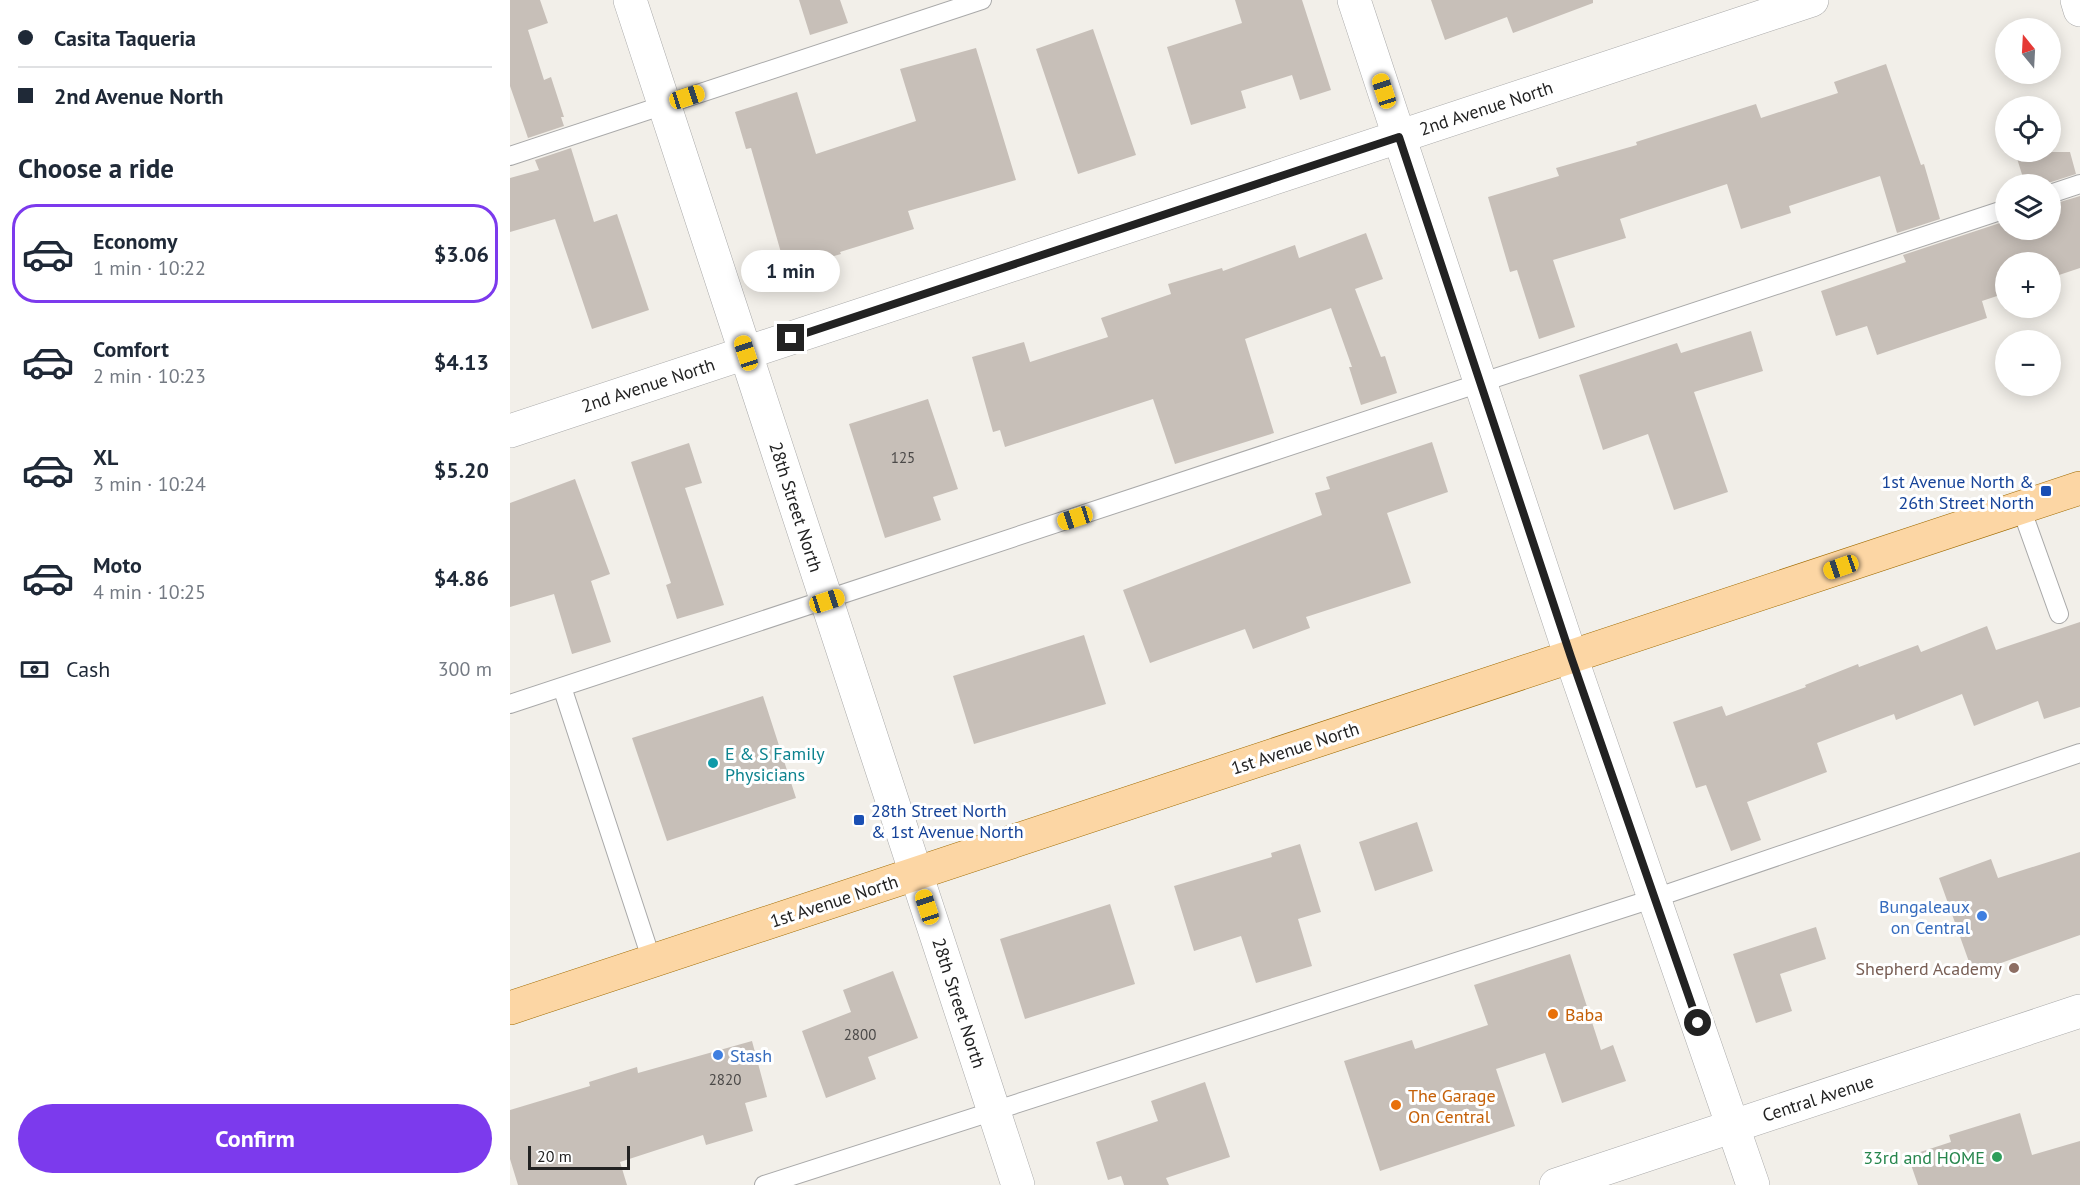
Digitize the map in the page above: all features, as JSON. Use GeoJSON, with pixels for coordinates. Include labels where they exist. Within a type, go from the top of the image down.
{"type":"FeatureCollection","features":[{"type":"Feature","properties":{"kind":"main road","name":"1st Avenue North"},"geometry":{"type":"LineString","coordinates":[[510,1008],[2080,488]]}},
{"type":"Feature","properties":{"kind":"street","name":"28th Street North"},"geometry":{"type":"LineString","coordinates":[[630,0],[1018,1185]]}},
{"type":"Feature","properties":{"kind":"street"},"geometry":{"type":"LineString","coordinates":[[1354,0],[1571,657],[1753,1185]]}},
{"type":"Feature","properties":{"kind":"street","name":"2nd Avenue North"},"geometry":{"type":"LineString","coordinates":[[510,431],[1812,0]]}},
{"type":"Feature","properties":{"kind":"street"},"geometry":{"type":"LineString","coordinates":[[2077,0],[2080,10]]}},
{"type":"Feature","properties":{"kind":"street","name":"Central Avenue"},"geometry":{"type":"LineString","coordinates":[[1556,1185],[2080,1011]]}},
{"type":"Feature","properties":{"kind":"lane"},"geometry":{"type":"LineString","coordinates":[[510,156],[981,0]]}},
{"type":"Feature","properties":{"kind":"lane"},"geometry":{"type":"LineString","coordinates":[[2061,190],[2080,184]]}},
{"type":"Feature","properties":{"kind":"lane"},"geometry":{"type":"LineString","coordinates":[[510,704],[1995,213]]}},
{"type":"Feature","properties":{"kind":"lane"},"geometry":{"type":"LineString","coordinates":[[2021,508],[2059,614]]}},
{"type":"Feature","properties":{"kind":"lane"},"geometry":{"type":"LineString","coordinates":[[562,687],[652,961]]}},
{"type":"Feature","properties":{"kind":"lane"},"geometry":{"type":"LineString","coordinates":[[764,1185],[1655,898],[2080,753]]}},
{"type":"Feature","properties":{"kind":"building"},"geometry":{"type":"Polygon","coordinates":[[[510,0],[540,0],[548,23],[528,30],[544,80],[551,77],[564,117],[561,117],[564,126],[528,138],[510,86],[510,0]]]}},
{"type":"Feature","properties":{"kind":"building"},"geometry":{"type":"Polygon","coordinates":[[[799,0],[840,0],[848,23],[810,35],[799,0]]]}},
{"type":"Feature","properties":{"kind":"building"},"geometry":{"type":"Polygon","coordinates":[[[1235,0],[1302,0],[1331,90],[1300,100],[1292,75],[1241,91],[1246,108],[1191,125],[1167,47],[1242,23],[1235,0]]]}},
{"type":"Feature","properties":{"kind":"building"},"geometry":{"type":"Polygon","coordinates":[[[1431,0],[1593,0],[1593,3],[1513,33],[1507,17],[1445,40],[1431,0]]]}},
{"type":"Feature","properties":{"kind":"building"},"geometry":{"type":"Polygon","coordinates":[[[1093,29],[1136,155],[1078,174],[1036,49],[1093,29]]]}},
{"type":"Feature","properties":{"kind":"building"},"geometry":{"type":"Polygon","coordinates":[[[976,48],[1016,180],[908,211],[914,229],[786,270],[751,148],[746,149],[735,112],[797,92],[816,154],[916,121],[900,69],[976,48]]]}},
{"type":"Feature","properties":{"kind":"building"},"geometry":{"type":"Polygon","coordinates":[[[1886,64],[1921,165],[1924,164],[1940,219],[1897,233],[1880,176],[1789,206],[1791,213],[1741,229],[1727,184],[1620,219],[1626,238],[1553,260],[1575,327],[1539,339],[1517,270],[1510,272],[1488,197],[1559,176],[1556,168],[1637,145],[1636,142],[1756,104],[1761,118],[1838,93],[1834,82],[1886,64]]]}},
{"type":"Feature","properties":{"kind":"building"},"geometry":{"type":"Polygon","coordinates":[[[571,148],[594,222],[617,214],[649,310],[592,329],[555,219],[510,232],[510,178],[539,170],[535,160],[571,148]]]}},
{"type":"Feature","properties":{"kind":"building"},"geometry":{"type":"Polygon","coordinates":[[[2061,152],[2070,152],[2076,174],[2061,179],[2061,174],[2022,174],[2018,162],[2061,162],[2061,152]]]}},
{"type":"Feature","properties":{"kind":"building"},"geometry":{"type":"Polygon","coordinates":[[[2080,196],[2080,268],[2061,274],[2061,252],[1995,252],[1995,297],[1982,301],[1987,318],[1877,355],[1867,326],[1836,336],[1821,291],[1906,262],[1903,255],[1995,225],[1995,240],[2061,240],[2061,202],[2080,196]]]}},
{"type":"Feature","properties":{"kind":"building"},"geometry":{"type":"Polygon","coordinates":[[[1366,233],[1383,279],[1355,289],[1381,357],[1385,356],[1397,393],[1361,405],[1349,367],[1352,367],[1331,308],[1245,339],[1274,433],[1175,464],[1153,399],[1005,447],[1000,430],[993,432],[972,357],[1024,342],[1030,362],[1108,337],[1101,318],[1171,294],[1168,284],[1222,268],[1223,271],[1295,245],[1299,258],[1366,233]]]}},
{"type":"Feature","properties":{"kind":"building"},"geometry":{"type":"Polygon","coordinates":[[[1751,331],[1763,371],[1694,392],[1728,492],[1674,510],[1648,434],[1603,450],[1579,375],[1677,343],[1681,353],[1751,331]]]}},
{"type":"Feature","properties":{"kind":"building"},"geometry":{"type":"Polygon","coordinates":[[[928,399],[958,489],[933,497],[941,520],[885,538],[849,424],[928,399]]]}},
{"type":"Feature","properties":{"kind":"building"},"geometry":{"type":"Polygon","coordinates":[[[1432,442],[1448,492],[1387,513],[1411,583],[1306,617],[1310,628],[1253,649],[1245,629],[1150,663],[1123,590],[1322,515],[1315,493],[1330,489],[1326,477],[1432,442]]]}},
{"type":"Feature","properties":{"kind":"building"},"geometry":{"type":"Polygon","coordinates":[[[689,443],[702,483],[685,488],[724,605],[677,619],[666,585],[671,583],[631,462],[689,443]]]}},
{"type":"Feature","properties":{"kind":"building"},"geometry":{"type":"Polygon","coordinates":[[[575,479],[610,574],[591,581],[611,642],[572,654],[554,594],[510,607],[510,503],[575,479]]]}},
{"type":"Feature","properties":{"kind":"building"},"geometry":{"type":"Polygon","coordinates":[[[2080,622],[2080,707],[2044,719],[2038,701],[1974,726],[1962,694],[1896,720],[1894,714],[1817,743],[1827,772],[1747,802],[1761,840],[1731,851],[1706,785],[1696,788],[1673,722],[1722,706],[1726,716],[1806,687],[1805,685],[1858,664],[1859,667],[1918,645],[1921,652],[1987,626],[1996,650],[2080,622]]]}},
{"type":"Feature","properties":{"kind":"building"},"geometry":{"type":"Polygon","coordinates":[[[1084,635],[1106,704],[974,744],[953,676],[1084,635]]]}},
{"type":"Feature","properties":{"kind":"building","name":"E & S Family Physicians"},"geometry":{"type":"Polygon","coordinates":[[[763,696],[796,798],[667,841],[632,738],[763,696]]]}},
{"type":"Feature","properties":{"kind":"building"},"geometry":{"type":"Polygon","coordinates":[[[1417,822],[1433,871],[1375,891],[1359,842],[1417,822]]]}},
{"type":"Feature","properties":{"kind":"building"},"geometry":{"type":"Polygon","coordinates":[[[1300,844],[1321,912],[1298,919],[1312,966],[1256,983],[1241,936],[1194,951],[1174,886],[1272,857],[1271,853],[1300,844]]]}},
{"type":"Feature","properties":{"kind":"building"},"geometry":{"type":"Polygon","coordinates":[[[2080,852],[2080,935],[1973,973],[1939,878],[1991,859],[1998,878],[2080,852]]]}},
{"type":"Feature","properties":{"kind":"building"},"geometry":{"type":"Polygon","coordinates":[[[1110,904],[1135,984],[1025,1019],[1000,939],[1110,904]]]}},
{"type":"Feature","properties":{"kind":"building"},"geometry":{"type":"Polygon","coordinates":[[[1816,927],[1826,959],[1780,974],[1792,1011],[1756,1023],[1733,954],[1816,927]]]}},
{"type":"Feature","properties":{"kind":"building"},"geometry":{"type":"Polygon","coordinates":[[[1570,954],[1601,1050],[1613,1045],[1626,1081],[1562,1103],[1545,1053],[1496,1069],[1515,1126],[1380,1171],[1344,1061],[1412,1040],[1415,1049],[1488,1025],[1474,985],[1570,954]]]}},
{"type":"Feature","properties":{"kind":"building"},"geometry":{"type":"Polygon","coordinates":[[[893,971],[918,1038],[868,1057],[876,1079],[826,1098],[802,1031],[851,1012],[843,990],[893,971]]]}},
{"type":"Feature","properties":{"kind":"building"},"geometry":{"type":"Polygon","coordinates":[[[752,1041],[767,1097],[745,1103],[753,1131],[706,1145],[703,1135],[620,1162],[627,1185],[518,1185],[510,1159],[510,1110],[590,1086],[589,1082],[637,1067],[638,1073],[752,1041]]]}},
{"type":"Feature","properties":{"kind":"building"},"geometry":{"type":"Polygon","coordinates":[[[1205,1082],[1230,1157],[1166,1178],[1169,1185],[1124,1185],[1121,1176],[1108,1180],[1096,1142],[1158,1121],[1151,1101],[1205,1082]]]}},
{"type":"Feature","properties":{"kind":"building"},"geometry":{"type":"Polygon","coordinates":[[[2020,1113],[2032,1155],[2080,1141],[2080,1185],[1918,1185],[1908,1156],[1951,1142],[1949,1135],[2020,1113]]]}},
{"type":"Feature","properties":{"kind":"place","name":"1st Avenue North & 26th Street North"},"geometry":{"type":"Point","coordinates":[2046,491]}},
{"type":"Feature","properties":{"kind":"place","name":"E & S Family Physicians"},"geometry":{"type":"Point","coordinates":[713,763]}},
{"type":"Feature","properties":{"kind":"place","name":"28th Street North & 1st Avenue North"},"geometry":{"type":"Point","coordinates":[859,820]}},
{"type":"Feature","properties":{"kind":"place","name":"Bungaleaux on Central"},"geometry":{"type":"Point","coordinates":[1982,916]}},
{"type":"Feature","properties":{"kind":"place","name":"Shepherd Academy"},"geometry":{"type":"Point","coordinates":[2014,968]}},
{"type":"Feature","properties":{"kind":"place","name":"Baba"},"geometry":{"type":"Point","coordinates":[1553,1014]}},
{"type":"Feature","properties":{"kind":"place","name":"Stash"},"geometry":{"type":"Point","coordinates":[718,1055]}},
{"type":"Feature","properties":{"kind":"place","name":"The Garage On Central"},"geometry":{"type":"Point","coordinates":[1396,1105]}},
{"type":"Feature","properties":{"kind":"place","name":"33rd and HOME"},"geometry":{"type":"Point","coordinates":[1997,1157]}},
{"type":"Feature","properties":{"kind":"route"},"geometry":{"type":"LineString","coordinates":[[791,338],[1399,137],[1571,657],[1698,1023]]}}]}
